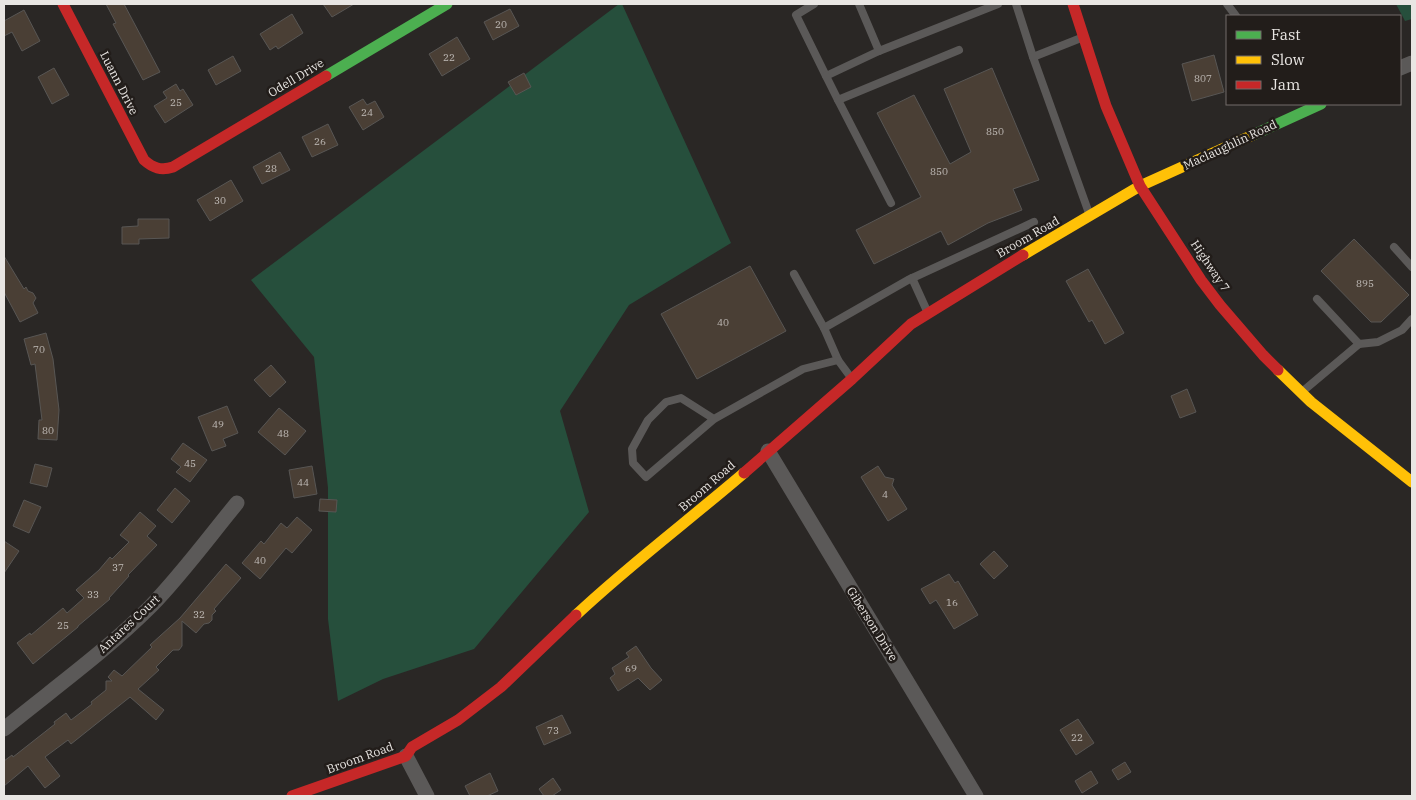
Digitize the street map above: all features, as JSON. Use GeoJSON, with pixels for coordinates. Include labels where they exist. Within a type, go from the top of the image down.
{"type":"FeatureCollection","features":[{"type":"Feature","properties":{"kind":"street","name":"Luann Drive"},"geometry":{"type":"LineString","coordinates":[[63,4],[137,149],[144,160],[156,170]]}},
{"type":"Feature","properties":{"kind":"street","name":"Odell Drive"},"geometry":{"type":"LineString","coordinates":[[156,170],[173,168],[447,4]]}},
{"type":"Feature","properties":{"kind":"street","name":"Highway 7"},"geometry":{"type":"LineString","coordinates":[[1073,4],[1106,106],[1140,186],[1220,305],[1263,355],[1310,402],[1412,482]]}},
{"type":"Feature","properties":{"kind":"street","name":"Maclaughlin Road"},"geometry":{"type":"LineString","coordinates":[[1140,186],[1319,105]]}},
{"type":"Feature","properties":{"kind":"street","name":"Broom Road"},"geometry":{"type":"LineString","coordinates":[[292,796],[406,756],[412,747],[458,720],[501,686],[596,596],[694,516],[852,379],[911,324],[1140,186]]}},
{"type":"Feature","properties":{"kind":"street","name":"Giberson Drive"},"geometry":{"type":"LineString","coordinates":[[768,451],[976,796]]}},
{"type":"Feature","properties":{"kind":"street","name":"Antares Court"},"geometry":{"type":"LineString","coordinates":[[4,729],[101,651],[151,606],[189,563],[237,503]]}},
{"type":"Feature","properties":{"kind":"street"},"geometry":{"type":"LineString","coordinates":[[406,756],[427,796]]}},
{"type":"Feature","properties":{"kind":"lane"},"geometry":{"type":"LineString","coordinates":[[814,4],[796,15],[891,203]]}},
{"type":"Feature","properties":{"kind":"lane"},"geometry":{"type":"LineString","coordinates":[[859,4],[879,51]]}},
{"type":"Feature","properties":{"kind":"lane"},"geometry":{"type":"LineString","coordinates":[[826,76],[879,51],[998,4]]}},
{"type":"Feature","properties":{"kind":"lane"},"geometry":{"type":"LineString","coordinates":[[1016,4],[1090,216]]}},
{"type":"Feature","properties":{"kind":"lane"},"geometry":{"type":"LineString","coordinates":[[1227,4],[1235,15]]}},
{"type":"Feature","properties":{"kind":"lane"},"geometry":{"type":"LineString","coordinates":[[1033,57],[1083,38]]}},
{"type":"Feature","properties":{"kind":"lane"},"geometry":{"type":"LineString","coordinates":[[838,100],[959,50]]}},
{"type":"Feature","properties":{"kind":"lane"},"geometry":{"type":"LineString","coordinates":[[824,328],[912,278],[1034,222]]}},
{"type":"Feature","properties":{"kind":"lane"},"geometry":{"type":"LineString","coordinates":[[1394,247],[1412,267]]}},
{"type":"Feature","properties":{"kind":"lane"},"geometry":{"type":"LineString","coordinates":[[794,274],[824,328],[838,360],[852,379]]}},
{"type":"Feature","properties":{"kind":"lane"},"geometry":{"type":"LineString","coordinates":[[912,278],[928,313]]}},
{"type":"Feature","properties":{"kind":"lane"},"geometry":{"type":"LineString","coordinates":[[1318,299],[1359,344]]}},
{"type":"Feature","properties":{"kind":"lane"},"geometry":{"type":"LineString","coordinates":[[1301,392],[1359,344],[1378,342],[1402,330],[1412,319]]}},
{"type":"Feature","properties":{"kind":"lane"},"geometry":{"type":"LineString","coordinates":[[714,419],[681,398],[666,402],[648,420],[636,441],[632,449],[632,463],[646,477],[714,419],[803,370],[838,360]]}},
{"type":"Feature","properties":{"kind":"green space"},"geometry":{"type":"Polygon","coordinates":[[[619,4],[622,4],[731,243],[629,305],[560,411],[589,512],[474,649],[383,679],[338,701],[328,619],[328,488],[314,357],[251,280],[619,4]]]}},
{"type":"Feature","properties":{"kind":"green space"},"geometry":{"type":"Polygon","coordinates":[[[1396,4],[1412,4],[1412,19],[1405,21],[1396,4]]]}},
{"type":"Feature","properties":{"kind":"building"},"geometry":{"type":"Polygon","coordinates":[[[106,4],[124,4],[160,72],[143,80],[113,24],[116,23],[106,4]]]}},
{"type":"Feature","properties":{"kind":"building"},"geometry":{"type":"Polygon","coordinates":[[[323,4],[354,4],[332,17],[323,4]]]}},
{"type":"Feature","properties":{"kind":"building"},"geometry":{"type":"Polygon","coordinates":[[[510,9],[519,26],[493,40],[484,22],[510,9]]]}},
{"type":"Feature","properties":{"kind":"building"},"geometry":{"type":"Polygon","coordinates":[[[24,10],[40,41],[22,51],[12,32],[4,36],[4,21],[24,10]]]}},
{"type":"Feature","properties":{"kind":"building"},"geometry":{"type":"Polygon","coordinates":[[[292,14],[303,33],[278,49],[276,46],[270,50],[260,34],[292,14]]]}},
{"type":"Feature","properties":{"kind":"building"},"geometry":{"type":"Polygon","coordinates":[[[457,37],[470,59],[442,76],[429,54],[457,37]]]}},
{"type":"Feature","properties":{"kind":"building"},"geometry":{"type":"Polygon","coordinates":[[[1214,55],[1224,92],[1192,101],[1182,64],[1214,55]]]}},
{"type":"Feature","properties":{"kind":"building"},"geometry":{"type":"Polygon","coordinates":[[[233,56],[241,71],[216,85],[208,70],[233,56]]]}},
{"type":"Feature","properties":{"kind":"building"},"geometry":{"type":"Polygon","coordinates":[[[54,68],[69,95],[52,104],[38,77],[54,68]]]}},
{"type":"Feature","properties":{"kind":"building"},"geometry":{"type":"Polygon","coordinates":[[[992,68],[1039,180],[1013,189],[1022,210],[988,223],[948,245],[941,231],[874,264],[856,230],[921,197],[877,113],[914,95],[950,164],[971,152],[944,89],[992,68]]]}},
{"type":"Feature","properties":{"kind":"building"},"geometry":{"type":"Polygon","coordinates":[[[524,73],[531,87],[516,95],[508,82],[524,73]]]}},
{"type":"Feature","properties":{"kind":"building"},"geometry":{"type":"Polygon","coordinates":[[[176,84],[180,91],[183,89],[193,105],[165,123],[154,106],[167,98],[163,92],[176,84]]]}},
{"type":"Feature","properties":{"kind":"building"},"geometry":{"type":"Polygon","coordinates":[[[363,99],[367,105],[375,101],[384,117],[363,130],[349,107],[363,99]]]}},
{"type":"Feature","properties":{"kind":"building"},"geometry":{"type":"Polygon","coordinates":[[[328,124],[338,145],[312,157],[302,137],[328,124]]]}},
{"type":"Feature","properties":{"kind":"building"},"geometry":{"type":"Polygon","coordinates":[[[280,152],[290,170],[262,184],[253,167],[280,152]]]}},
{"type":"Feature","properties":{"kind":"building"},"geometry":{"type":"Polygon","coordinates":[[[231,180],[243,201],[210,221],[197,200],[231,180]]]}},
{"type":"Feature","properties":{"kind":"building"},"geometry":{"type":"Polygon","coordinates":[[[138,219],[169,219],[169,238],[139,239],[139,244],[122,244],[122,227],[138,226],[138,219]]]}},
{"type":"Feature","properties":{"kind":"building"},"geometry":{"type":"Polygon","coordinates":[[[1354,239],[1409,295],[1381,322],[1371,322],[1321,271],[1354,239]]]}},
{"type":"Feature","properties":{"kind":"building"},"geometry":{"type":"Polygon","coordinates":[[[4,256],[24,289],[26,287],[36,298],[33,303],[38,313],[20,322],[4,292],[4,256]]]}},
{"type":"Feature","properties":{"kind":"building"},"geometry":{"type":"Polygon","coordinates":[[[750,266],[786,331],[697,379],[661,314],[750,266]]]}},
{"type":"Feature","properties":{"kind":"building"},"geometry":{"type":"Polygon","coordinates":[[[1088,269],[1124,333],[1105,344],[1092,320],[1089,322],[1066,281],[1088,269]]]}},
{"type":"Feature","properties":{"kind":"building"},"geometry":{"type":"Polygon","coordinates":[[[46,333],[53,359],[59,410],[57,440],[38,439],[39,420],[42,420],[35,364],[31,365],[24,339],[46,333]]]}},
{"type":"Feature","properties":{"kind":"building"},"geometry":{"type":"Polygon","coordinates":[[[271,365],[286,382],[270,397],[254,380],[271,365]]]}},
{"type":"Feature","properties":{"kind":"building"},"geometry":{"type":"Polygon","coordinates":[[[1187,389],[1196,412],[1180,418],[1171,396],[1187,389]]]}},
{"type":"Feature","properties":{"kind":"building"},"geometry":{"type":"Polygon","coordinates":[[[227,406],[238,433],[223,439],[226,446],[212,451],[198,417],[227,406]]]}},
{"type":"Feature","properties":{"kind":"building"},"geometry":{"type":"Polygon","coordinates":[[[279,408],[306,431],[285,455],[258,432],[279,408]]]}},
{"type":"Feature","properties":{"kind":"building"},"geometry":{"type":"Polygon","coordinates":[[[183,443],[207,460],[190,482],[176,472],[181,467],[171,459],[183,443]]]}},
{"type":"Feature","properties":{"kind":"building"},"geometry":{"type":"Polygon","coordinates":[[[35,464],[52,468],[47,487],[30,483],[35,464]]]}},
{"type":"Feature","properties":{"kind":"building"},"geometry":{"type":"Polygon","coordinates":[[[312,466],[317,494],[294,498],[289,470],[312,466]]]}},
{"type":"Feature","properties":{"kind":"building"},"geometry":{"type":"Polygon","coordinates":[[[878,466],[885,477],[894,479],[892,485],[907,509],[888,521],[861,477],[878,466]]]}},
{"type":"Feature","properties":{"kind":"building"},"geometry":{"type":"Polygon","coordinates":[[[175,488],[190,501],[172,523],[157,510],[175,488]]]}},
{"type":"Feature","properties":{"kind":"building"},"geometry":{"type":"Polygon","coordinates":[[[320,499],[337,500],[336,512],[319,511],[320,499]]]}},
{"type":"Feature","properties":{"kind":"building"},"geometry":{"type":"Polygon","coordinates":[[[24,500],[41,507],[29,533],[13,526],[24,500]]]}},
{"type":"Feature","properties":{"kind":"building"},"geometry":{"type":"Polygon","coordinates":[[[140,512],[156,526],[147,536],[157,545],[128,575],[110,599],[33,664],[17,643],[30,633],[31,635],[63,608],[67,613],[84,598],[76,590],[99,570],[110,557],[112,559],[129,542],[120,535],[140,512]]]}},
{"type":"Feature","properties":{"kind":"building"},"geometry":{"type":"Polygon","coordinates":[[[297,517],[312,530],[292,553],[286,548],[260,579],[242,563],[261,541],[264,544],[281,523],[287,528],[297,517]]]}},
{"type":"Feature","properties":{"kind":"building"},"geometry":{"type":"Polygon","coordinates":[[[4,541],[19,551],[4,573],[4,541]]]}},
{"type":"Feature","properties":{"kind":"building"},"geometry":{"type":"Polygon","coordinates":[[[994,551],[1008,566],[994,579],[980,564],[994,551]]]}},
{"type":"Feature","properties":{"kind":"building"},"geometry":{"type":"Polygon","coordinates":[[[226,564],[241,578],[214,609],[216,611],[212,615],[212,620],[204,624],[196,633],[182,621],[182,646],[179,650],[173,650],[156,667],[159,670],[138,689],[164,710],[156,720],[130,697],[71,744],[68,740],[45,757],[60,776],[45,788],[28,766],[4,786],[4,761],[12,755],[13,757],[66,713],[71,720],[92,704],[91,702],[106,690],[106,681],[112,681],[108,677],[114,670],[122,676],[152,647],[150,645],[180,618],[226,564]]]}},
{"type":"Feature","properties":{"kind":"building"},"geometry":{"type":"Polygon","coordinates":[[[949,574],[955,583],[958,581],[978,615],[954,629],[936,600],[930,604],[921,589],[949,574]]]}},
{"type":"Feature","properties":{"kind":"building"},"geometry":{"type":"Polygon","coordinates":[[[636,646],[662,680],[650,690],[638,678],[618,691],[610,678],[615,674],[612,668],[629,657],[626,653],[636,646]]]}},
{"type":"Feature","properties":{"kind":"building"},"geometry":{"type":"Polygon","coordinates":[[[562,715],[571,733],[544,745],[536,727],[562,715]]]}},
{"type":"Feature","properties":{"kind":"building"},"geometry":{"type":"Polygon","coordinates":[[[1078,719],[1094,743],[1076,755],[1060,730],[1078,719]]]}},
{"type":"Feature","properties":{"kind":"building"},"geometry":{"type":"Polygon","coordinates":[[[1125,762],[1131,772],[1118,780],[1112,770],[1125,762]]]}},
{"type":"Feature","properties":{"kind":"building"},"geometry":{"type":"Polygon","coordinates":[[[1091,771],[1098,783],[1082,793],[1075,781],[1091,771]]]}},
{"type":"Feature","properties":{"kind":"building"},"geometry":{"type":"Polygon","coordinates":[[[490,773],[498,791],[487,796],[470,796],[465,786],[490,773]]]}},
{"type":"Feature","properties":{"kind":"building"},"geometry":{"type":"Polygon","coordinates":[[[553,778],[561,790],[552,796],[544,796],[539,789],[553,778]]]}},
{"type":"Feature","properties":{"kind":"traffic: fast"},"geometry":{"type":"LineString","coordinates":[[326,76],[447,4]]}},
{"type":"Feature","properties":{"kind":"traffic: fast"},"geometry":{"type":"LineString","coordinates":[[1253,135],[1319,105]]}},
{"type":"Feature","properties":{"kind":"traffic: slow"},"geometry":{"type":"LineString","coordinates":[[1023,255],[1140,186],[1253,135]]}},
{"type":"Feature","properties":{"kind":"traffic: slow"},"geometry":{"type":"LineString","coordinates":[[1278,370],[1311,402],[1412,482]]}},
{"type":"Feature","properties":{"kind":"traffic: slow"},"geometry":{"type":"LineString","coordinates":[[576,615],[744,473]]}},
{"type":"Feature","properties":{"kind":"traffic: jam"},"geometry":{"type":"LineString","coordinates":[[63,4],[144,160],[157,168],[173,167],[326,76]]}},
{"type":"Feature","properties":{"kind":"traffic: jam"},"geometry":{"type":"LineString","coordinates":[[1073,4],[1106,106],[1140,186],[1201,280],[1220,305],[1278,370]]}},
{"type":"Feature","properties":{"kind":"traffic: jam"},"geometry":{"type":"LineString","coordinates":[[744,473],[852,379],[911,324],[1023,255]]}},
{"type":"Feature","properties":{"kind":"traffic: jam"},"geometry":{"type":"LineString","coordinates":[[292,796],[406,756],[412,747],[458,720],[501,687],[576,615]]}}]}
